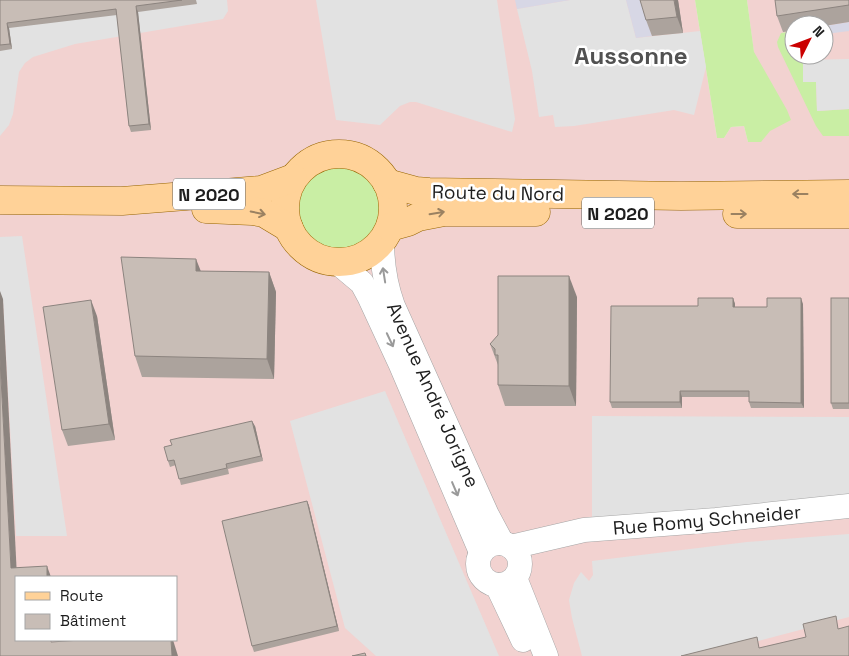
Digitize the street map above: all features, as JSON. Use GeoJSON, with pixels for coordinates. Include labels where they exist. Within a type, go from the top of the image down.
{"type":"FeatureCollection","features":[{"type":"Feature","properties":{"kind":"main road"},"geometry":{"type":"LineString","coordinates":[[342,154],[363,159],[374,166],[388,183],[392,197],[393,212],[386,234],[374,250],[363,257],[337,262],[314,256],[295,239],[289,228],[285,203],[288,190],[293,178],[304,166],[318,158],[342,154]]}},
{"type":"Feature","properties":{"kind":"main road","name":"N 2020"},"geometry":{"type":"LineString","coordinates":[[0,200],[122,201],[261,190],[293,178]]}},
{"type":"Feature","properties":{"kind":"main road","name":"Route du Nord"},"geometry":{"type":"LineString","coordinates":[[388,183],[416,191],[429,192],[681,196],[849,194]]}},
{"type":"Feature","properties":{"kind":"main road","name":"N 2020"},"geometry":{"type":"LineString","coordinates":[[122,201],[193,208],[252,211],[264,214],[289,228]]}},
{"type":"Feature","properties":{"kind":"main road","name":"Route du Nord"},"geometry":{"type":"LineString","coordinates":[[386,234],[418,217],[444,212],[849,214]]}},
{"type":"Feature","properties":{"kind":"street","name":"Avenue André Jorigne"},"geometry":{"type":"LineString","coordinates":[[386,234],[384,273],[386,288],[546,656]]}},
{"type":"Feature","properties":{"kind":"street","name":"Avenue André Jorigne"},"geometry":{"type":"LineString","coordinates":[[337,262],[362,283],[409,382],[504,562],[516,622],[530,656]]}},
{"type":"Feature","properties":{"kind":"street","name":"Rue Romy Schneider"},"geometry":{"type":"LineString","coordinates":[[504,562],[566,535],[584,530],[716,520],[849,506]]}},
{"type":"Feature","properties":{"kind":"shaded area","name":"Aussonne"},"geometry":{"type":"Polygon","coordinates":[[[0,0],[695,0],[717,138],[724,138],[731,127],[744,126],[748,142],[765,136],[747,0],[849,0],[849,656],[0,656],[0,0]]]}},
{"type":"Feature","properties":{"kind":"shaded area"},"geometry":{"type":"Polygon","coordinates":[[[0,0],[227,0],[228,11],[223,19],[75,44],[33,57],[25,63],[19,72],[13,114],[9,125],[0,136],[0,0]]]}},
{"type":"Feature","properties":{"kind":"shaded area"},"geometry":{"type":"Polygon","coordinates":[[[316,0],[497,0],[515,119],[512,132],[416,102],[400,106],[380,125],[336,120],[316,0]]]}},
{"type":"Feature","properties":{"kind":"shaded area"},"geometry":{"type":"Polygon","coordinates":[[[515,0],[570,0],[517,9],[515,0]]]}},
{"type":"Feature","properties":{"kind":"shaded area"},"geometry":{"type":"Polygon","coordinates":[[[570,0],[626,0],[636,38],[700,31],[706,67],[694,115],[674,110],[574,126],[555,127],[553,115],[539,117],[532,71],[517,9],[570,0]]]}},
{"type":"Feature","properties":{"kind":"shaded area"},"geometry":{"type":"Polygon","coordinates":[[[626,0],[641,0],[652,36],[636,38],[626,0]]]}},
{"type":"Feature","properties":{"kind":"shaded area"},"geometry":{"type":"Polygon","coordinates":[[[849,22],[849,31],[834,33],[834,24],[849,22]]]}},
{"type":"Feature","properties":{"kind":"shaded area"},"geometry":{"type":"Polygon","coordinates":[[[834,59],[849,59],[849,109],[817,111],[816,82],[803,82],[803,65],[834,65],[834,59]]]}},
{"type":"Feature","properties":{"kind":"shaded area"},"geometry":{"type":"Polygon","coordinates":[[[22,236],[67,536],[16,536],[3,300],[0,299],[0,237],[22,236]]]}},
{"type":"Feature","properties":{"kind":"shaded area"},"geometry":{"type":"Polygon","coordinates":[[[385,391],[499,656],[376,656],[345,628],[290,421],[385,391]]]}},
{"type":"Feature","properties":{"kind":"shaded area"},"geometry":{"type":"Polygon","coordinates":[[[592,416],[849,417],[849,495],[592,521],[592,416]]]}},
{"type":"Feature","properties":{"kind":"shaded area"},"geometry":{"type":"Polygon","coordinates":[[[849,534],[849,617],[702,656],[582,656],[569,600],[574,583],[581,572],[589,581],[593,575],[592,561],[747,542],[849,534]]]}},
{"type":"Feature","properties":{"kind":"green space"},"geometry":{"type":"Polygon","coordinates":[[[695,0],[747,0],[754,52],[791,120],[770,131],[761,142],[748,142],[744,126],[731,127],[724,138],[717,138],[695,0]]]}},
{"type":"Feature","properties":{"kind":"green space"},"geometry":{"type":"Polygon","coordinates":[[[781,33],[784,33],[784,59],[777,42],[781,33]]]}},
{"type":"Feature","properties":{"kind":"green space"},"geometry":{"type":"Polygon","coordinates":[[[787,65],[806,65],[816,82],[817,111],[849,109],[849,136],[823,136],[816,126],[787,65]]]}},
{"type":"Feature","properties":{"kind":"green space"},"geometry":{"type":"Polygon","coordinates":[[[340,166],[356,169],[364,173],[376,185],[380,193],[383,209],[380,225],[376,233],[364,245],[356,249],[340,252],[324,249],[316,245],[304,233],[300,225],[297,209],[300,193],[304,185],[316,173],[324,169],[340,166]]]}},
{"type":"Feature","properties":{"kind":"building"},"geometry":{"type":"Polygon","coordinates":[[[0,0],[182,0],[136,6],[149,124],[129,126],[116,9],[7,23],[10,44],[0,45],[0,0]]]}},
{"type":"Feature","properties":{"kind":"building"},"geometry":{"type":"Polygon","coordinates":[[[640,0],[674,0],[677,17],[646,20],[640,0]]]}},
{"type":"Feature","properties":{"kind":"building"},"geometry":{"type":"Polygon","coordinates":[[[775,0],[849,0],[849,5],[777,16],[775,0]]]}},
{"type":"Feature","properties":{"kind":"building"},"geometry":{"type":"Polygon","coordinates":[[[121,257],[196,259],[196,271],[269,272],[267,359],[135,356],[121,257]]]}},
{"type":"Feature","properties":{"kind":"building"},"geometry":{"type":"Polygon","coordinates":[[[498,276],[569,276],[569,386],[498,385],[498,355],[495,355],[495,349],[490,344],[498,335],[498,276]]]}},
{"type":"Feature","properties":{"kind":"building"},"geometry":{"type":"Polygon","coordinates":[[[698,298],[733,298],[733,307],[767,307],[767,298],[801,298],[801,403],[749,402],[749,391],[680,391],[680,402],[610,402],[611,306],[698,306],[698,298]]]}},
{"type":"Feature","properties":{"kind":"building"},"geometry":{"type":"Polygon","coordinates":[[[831,298],[849,298],[849,403],[831,403],[831,298]]]}},
{"type":"Feature","properties":{"kind":"building"},"geometry":{"type":"Polygon","coordinates":[[[91,300],[109,424],[62,430],[43,307],[91,300]]]}},
{"type":"Feature","properties":{"kind":"building"},"geometry":{"type":"Polygon","coordinates":[[[0,359],[11,568],[47,566],[47,576],[15,576],[15,641],[171,641],[172,656],[0,656],[0,359]]]}},
{"type":"Feature","properties":{"kind":"building"},"geometry":{"type":"Polygon","coordinates":[[[252,421],[261,456],[226,464],[227,468],[179,479],[174,460],[168,461],[164,447],[172,445],[170,440],[252,421]]]}},
{"type":"Feature","properties":{"kind":"building"},"geometry":{"type":"Polygon","coordinates":[[[307,501],[337,626],[252,646],[222,521],[307,501]]]}},
{"type":"Feature","properties":{"kind":"building"},"geometry":{"type":"Polygon","coordinates":[[[836,616],[838,629],[849,626],[849,656],[681,656],[757,637],[759,648],[806,637],[803,624],[836,616]]]}},
{"type":"Feature","properties":{"kind":"building"},"geometry":{"type":"Polygon","coordinates":[[[365,653],[366,656],[352,656],[365,653]]]}},
{"type":"Feature","properties":{"kind":"district","name":"Aussonne"},"geometry":{"type":"Point","coordinates":[631,55]}}]}
